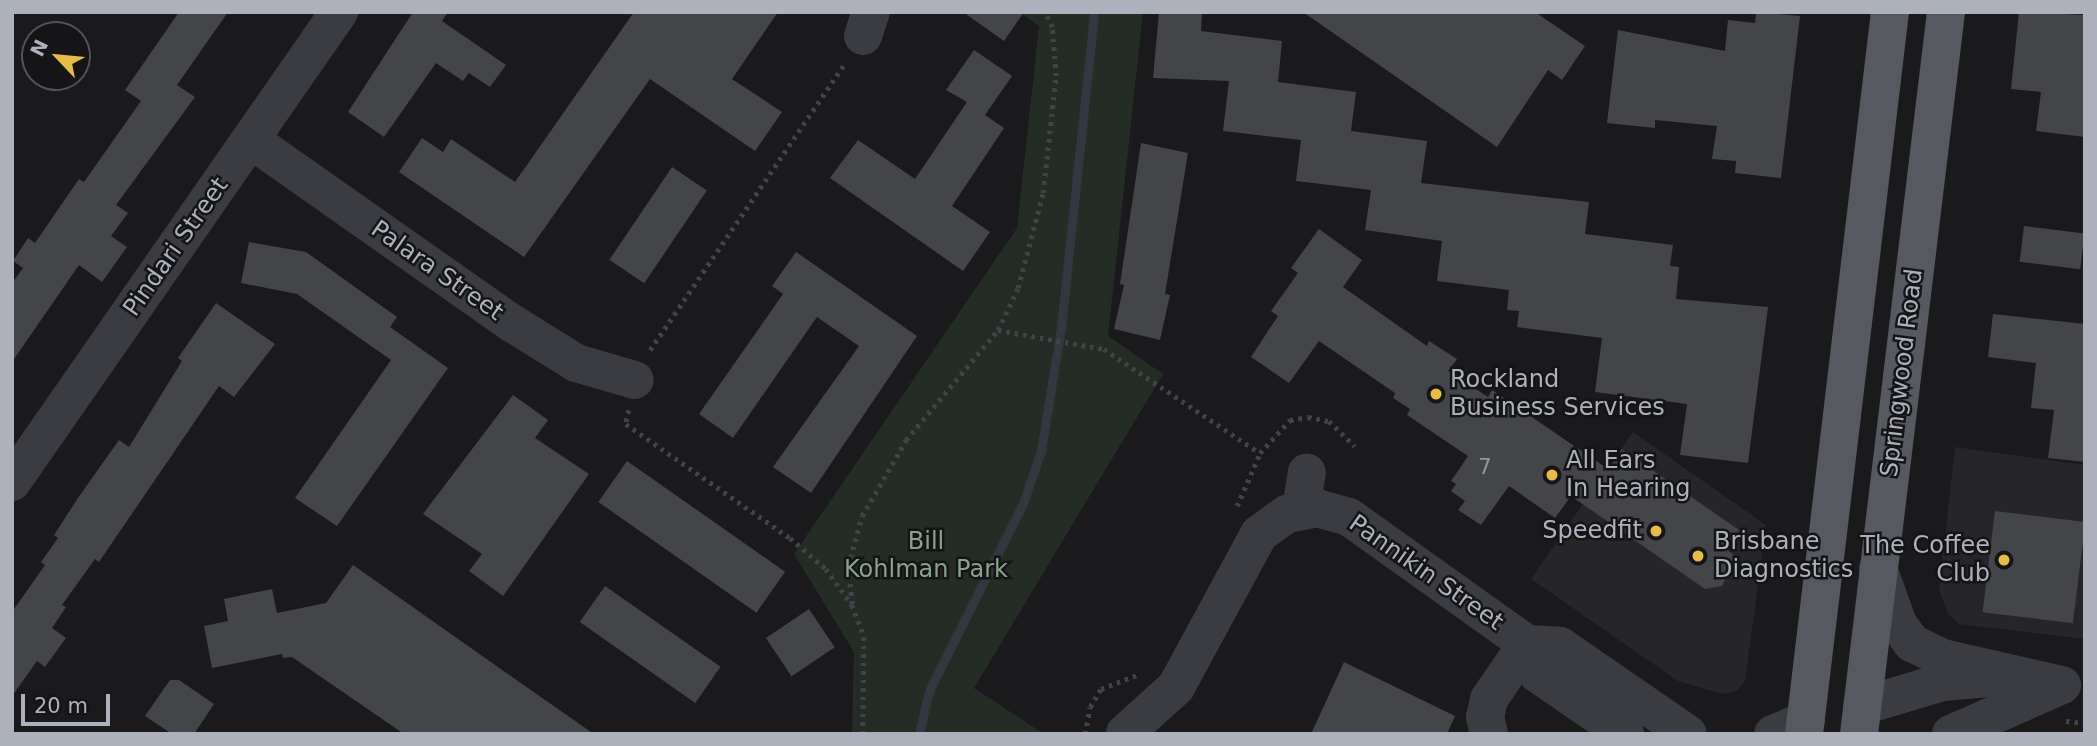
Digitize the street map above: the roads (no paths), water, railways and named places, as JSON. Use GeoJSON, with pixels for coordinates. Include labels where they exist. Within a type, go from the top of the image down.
{"type":"FeatureCollection","features":[{"type":"Feature","properties":{"kind":"main road"},"geometry":{"type":"LineString","coordinates":[[1860,720],[1801,730],[1890,12]]}},
{"type":"Feature","properties":{"kind":"main road","name":"Springwood Road"},"geometry":{"type":"LineString","coordinates":[[1860,720],[1946,12]]}},
{"type":"Feature","properties":{"kind":"street","name":"Pindari Street"},"geometry":{"type":"LineString","coordinates":[[12,482],[339,12]]}},
{"type":"Feature","properties":{"kind":"street","name":"Palara Street"},"geometry":{"type":"LineString","coordinates":[[251,140],[510,322],[576,363],[635,380]]}},
{"type":"Feature","properties":{"kind":"street"},"geometry":{"type":"LineString","coordinates":[[1301,509],[1307,472]]}},
{"type":"Feature","properties":{"kind":"street","name":"Pannikin Street"},"geometry":{"type":"LineString","coordinates":[[1125,733],[1176,687],[1252,542],[1273,521],[1301,509],[1331,509],[1349,517],[1527,644],[1560,646],[1688,734]]}},
{"type":"Feature","properties":{"kind":"street"},"geometry":{"type":"LineString","coordinates":[[1878,568],[1898,624],[1912,643],[1943,658],[2074,686]]}},
{"type":"Feature","properties":{"kind":"street"},"geometry":{"type":"LineString","coordinates":[[1489,734],[1485,717],[1489,699],[1527,644]]}},
{"type":"Feature","properties":{"kind":"street"},"geometry":{"type":"LineString","coordinates":[[1527,644],[1538,674],[1625,734]]}},
{"type":"Feature","properties":{"kind":"street"},"geometry":{"type":"LineString","coordinates":[[1860,720],[1962,680],[2074,686]]}},
{"type":"Feature","properties":{"kind":"street"},"geometry":{"type":"LineString","coordinates":[[1951,734],[2074,686]]}},
{"type":"Feature","properties":{"kind":"waterway"},"geometry":{"type":"LineString","coordinates":[[919,734],[929,691],[1023,503],[1041,451],[1061,328],[1094,12]]}},
{"type":"Feature","properties":{"kind":"place","name":"Rockland Business Services"},"geometry":{"type":"Point","coordinates":[1436,394]}},
{"type":"Feature","properties":{"kind":"place","name":"All Ears In Hearing"},"geometry":{"type":"Point","coordinates":[1552,475]}},
{"type":"Feature","properties":{"kind":"place","name":"Speedfit"},"geometry":{"type":"Point","coordinates":[1656,531]}},
{"type":"Feature","properties":{"kind":"place","name":"Brisbane Diagnostics"},"geometry":{"type":"Point","coordinates":[1698,556]}},
{"type":"Feature","properties":{"kind":"place","name":"The Coffee Club"},"geometry":{"type":"Point","coordinates":[2004,560]}},
{"type":"Feature","properties":{"kind":"park label","name":"Bill Kohlman Park"},"geometry":{"type":"Point","coordinates":[926,556]}}]}
